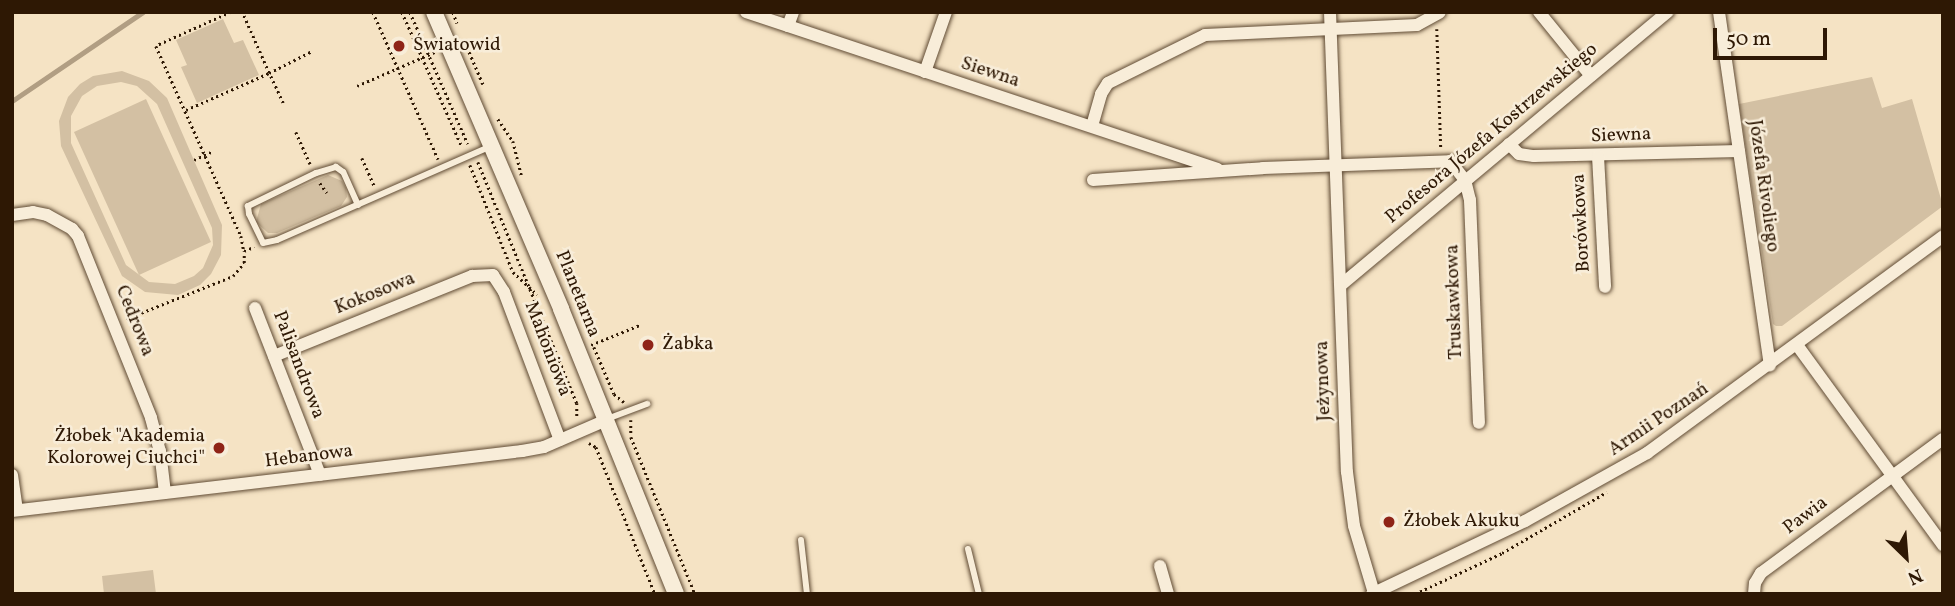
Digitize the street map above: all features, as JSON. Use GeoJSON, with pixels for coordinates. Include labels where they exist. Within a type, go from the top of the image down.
{"type":"FeatureCollection","features":[{"type":"Feature","properties":{"kind":"street","name":"Planetarna"},"geometry":{"type":"LineString","coordinates":[[434,12],[606,420],[676,594]]}},
{"type":"Feature","properties":{"kind":"street","name":"Siewna"},"geometry":{"type":"LineString","coordinates":[[746,12],[1223,171]]}},
{"type":"Feature","properties":{"kind":"street"},"geometry":{"type":"LineString","coordinates":[[788,26],[793,12]]}},
{"type":"Feature","properties":{"kind":"street"},"geometry":{"type":"LineString","coordinates":[[925,72],[947,12]]}},
{"type":"Feature","properties":{"kind":"street","name":"Jeżynowa"},"geometry":{"type":"LineString","coordinates":[[1330,12],[1349,503],[1373,593]]}},
{"type":"Feature","properties":{"kind":"street"},"geometry":{"type":"LineString","coordinates":[[1539,12],[1591,76]]}},
{"type":"Feature","properties":{"kind":"street","name":"Profesora Józefa Kostrzewskiego"},"geometry":{"type":"LineString","coordinates":[[1341,285],[1668,12]]}},
{"type":"Feature","properties":{"kind":"street","name":"Józefa Rivoliego"},"geometry":{"type":"LineString","coordinates":[[1718,12],[1770,365]]}},
{"type":"Feature","properties":{"kind":"street"},"geometry":{"type":"LineString","coordinates":[[1092,126],[1101,94],[1108,83],[1205,35],[1417,25],[1438,14]]}},
{"type":"Feature","properties":{"kind":"street","name":"Siewna"},"geometry":{"type":"LineString","coordinates":[[1509,144],[1524,155],[1598,156],[1738,151]]}},
{"type":"Feature","properties":{"kind":"street","name":"Borówkowa"},"geometry":{"type":"LineString","coordinates":[[1598,156],[1605,287]]}},
{"type":"Feature","properties":{"kind":"street","name":"Siewna"},"geometry":{"type":"LineString","coordinates":[[1093,180],[1441,160]]}},
{"type":"Feature","properties":{"kind":"street"},"geometry":{"type":"LineString","coordinates":[[1441,160],[1450,161],[1465,180]]}},
{"type":"Feature","properties":{"kind":"street","name":"Truskawkowa"},"geometry":{"type":"LineString","coordinates":[[1465,180],[1470,200],[1479,423]]}},
{"type":"Feature","properties":{"kind":"street","name":"Cedrowa"},"geometry":{"type":"LineString","coordinates":[[12,215],[33,212],[47,215],[72,229],[78,236],[151,418],[160,451],[165,493]]}},
{"type":"Feature","properties":{"kind":"street","name":"Armii Poznań"},"geometry":{"type":"LineString","coordinates":[[1373,593],[1525,521],[1611,475],[1656,447],[1943,236]]}},
{"type":"Feature","properties":{"kind":"street","name":"Kokosowa"},"geometry":{"type":"LineString","coordinates":[[274,356],[472,276],[493,275]]}},
{"type":"Feature","properties":{"kind":"street","name":"Mahoniowa"},"geometry":{"type":"LineString","coordinates":[[493,275],[505,292],[560,440]]}},
{"type":"Feature","properties":{"kind":"street","name":"Palisandrowa"},"geometry":{"type":"LineString","coordinates":[[255,308],[320,475]]}},
{"type":"Feature","properties":{"kind":"street"},"geometry":{"type":"LineString","coordinates":[[1797,345],[1943,545]]}},
{"type":"Feature","properties":{"kind":"street","name":"Hebanowa"},"geometry":{"type":"LineString","coordinates":[[14,511],[522,451],[560,440],[606,420]]}},
{"type":"Feature","properties":{"kind":"street","name":"Pawia"},"geometry":{"type":"LineString","coordinates":[[1754,594],[1755,583],[1761,573],[1943,439]]}},
{"type":"Feature","properties":{"kind":"street"},"geometry":{"type":"LineString","coordinates":[[12,475],[14,511]]}},
{"type":"Feature","properties":{"kind":"street"},"geometry":{"type":"LineString","coordinates":[[1160,566],[1168,594]]}},
{"type":"Feature","properties":{"kind":"lane"},"geometry":{"type":"LineString","coordinates":[[358,205],[343,173],[336,167],[314,174],[248,206],[249,215],[263,243],[277,240],[358,205],[442,167],[492,146]]}},
{"type":"Feature","properties":{"kind":"lane"},"geometry":{"type":"LineString","coordinates":[[606,420],[647,404]]}},
{"type":"Feature","properties":{"kind":"lane"},"geometry":{"type":"LineString","coordinates":[[801,540],[807,594]]}},
{"type":"Feature","properties":{"kind":"lane"},"geometry":{"type":"LineString","coordinates":[[968,549],[979,594]]}},
{"type":"Feature","properties":{"kind":"path"},"geometry":{"type":"LineString","coordinates":[[126,319],[233,276],[244,262],[244,251],[205,155],[156,46],[231,12]]}},
{"type":"Feature","properties":{"kind":"path"},"geometry":{"type":"LineString","coordinates":[[242,12],[283,103]]}},
{"type":"Feature","properties":{"kind":"path"},"geometry":{"type":"LineString","coordinates":[[373,12],[442,167]]}},
{"type":"Feature","properties":{"kind":"path"},"geometry":{"type":"LineString","coordinates":[[402,12],[470,155],[513,272],[538,295]]}},
{"type":"Feature","properties":{"kind":"path"},"geometry":{"type":"LineString","coordinates":[[411,12],[577,403],[577,423],[585,440],[596,447],[655,594]]}},
{"type":"Feature","properties":{"kind":"path"},"geometry":{"type":"LineString","coordinates":[[1438,14],[1441,160]]}},
{"type":"Feature","properties":{"kind":"path"},"geometry":{"type":"LineString","coordinates":[[185,111],[312,51]]}},
{"type":"Feature","properties":{"kind":"path"},"geometry":{"type":"LineString","coordinates":[[357,86],[422,58]]}},
{"type":"Feature","properties":{"kind":"path"},"geometry":{"type":"LineString","coordinates":[[296,132],[314,174]]}},
{"type":"Feature","properties":{"kind":"path"},"geometry":{"type":"LineString","coordinates":[[194,160],[211,152]]}},
{"type":"Feature","properties":{"kind":"path"},"geometry":{"type":"LineString","coordinates":[[362,158],[379,195]]}},
{"type":"Feature","properties":{"kind":"path"},"geometry":{"type":"LineString","coordinates":[[244,251],[263,243]]}},
{"type":"Feature","properties":{"kind":"path"},"geometry":{"type":"LineString","coordinates":[[593,344],[640,325]]}},
{"type":"Feature","properties":{"kind":"shaded area"},"geometry":{"type":"Polygon","coordinates":[[[223,19],[234,43],[243,40],[259,75],[197,103],[181,67],[187,65],[176,40],[223,19]]]}},
{"type":"Feature","properties":{"kind":"shaded area"},"geometry":{"type":"Polygon","coordinates":[[[122,71],[149,81],[167,98],[222,225],[221,255],[211,274],[200,285],[178,295],[145,292],[122,276],[61,146],[59,121],[68,97],[80,84],[93,76],[122,71]],[[121,82],[97,86],[82,96],[71,116],[71,143],[126,265],[149,282],[175,284],[194,276],[203,268],[213,245],[212,228],[157,104],[137,86],[121,82]]]}},
{"type":"Feature","properties":{"kind":"shaded area"},"geometry":{"type":"Polygon","coordinates":[[[1872,77],[1882,108],[1912,99],[1943,206],[1782,326],[1776,326],[1773,324],[1739,104],[1872,77]]]}},
{"type":"Feature","properties":{"kind":"shaded area"},"geometry":{"type":"Polygon","coordinates":[[[146,99],[211,242],[139,275],[74,132],[146,99]]]}},
{"type":"Feature","properties":{"kind":"shaded area"},"geometry":{"type":"Polygon","coordinates":[[[328,175],[342,181],[346,188],[347,197],[341,206],[277,233],[268,233],[256,222],[261,204],[328,175]]]}},
{"type":"Feature","properties":{"kind":"shaded area"},"geometry":{"type":"Polygon","coordinates":[[[153,570],[156,594],[104,594],[102,576],[153,570]]]}},
{"type":"Feature","properties":{"kind":"waterway"},"geometry":{"type":"LineString","coordinates":[[12,101],[143,12]]}},
{"type":"Feature","properties":{"kind":"place","name":"Światowid"},"geometry":{"type":"Point","coordinates":[399,46]}},
{"type":"Feature","properties":{"kind":"place","name":"Żabka"},"geometry":{"type":"Point","coordinates":[648,345]}},
{"type":"Feature","properties":{"kind":"place","name":"Żłobek \"Akademia Kolorowej Ciuchci\""},"geometry":{"type":"Point","coordinates":[219,448]}},
{"type":"Feature","properties":{"kind":"place","name":"Żłobek Akuku"},"geometry":{"type":"Point","coordinates":[1389,522]}}]}
